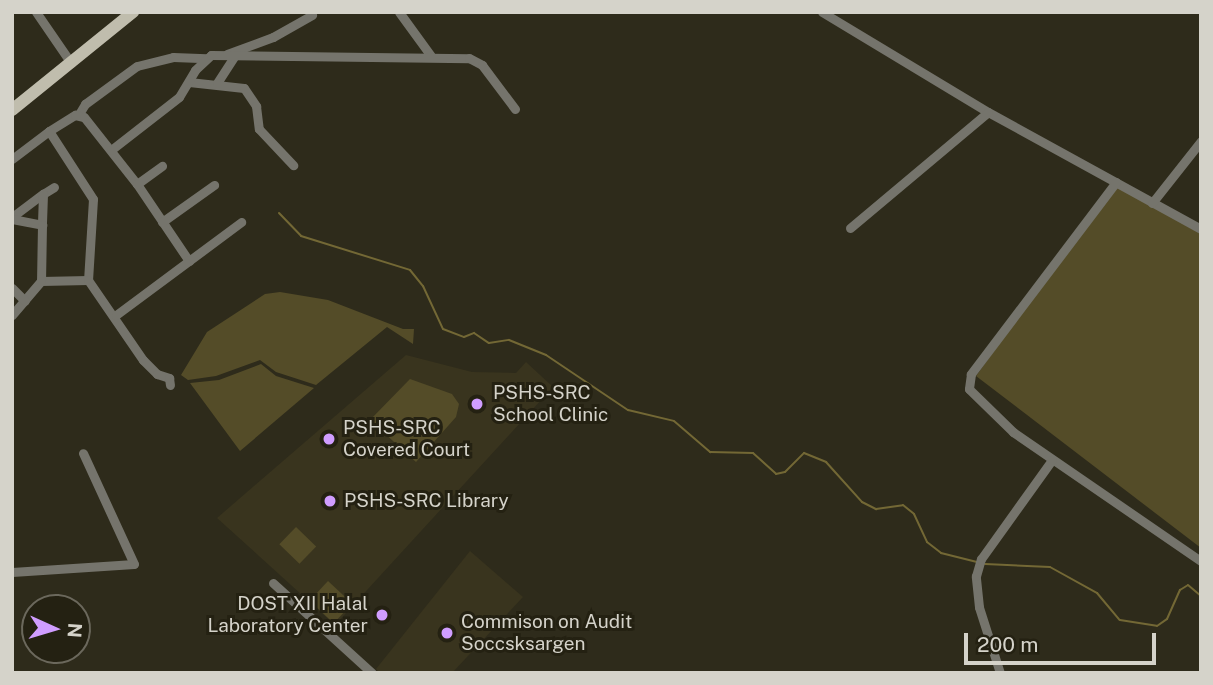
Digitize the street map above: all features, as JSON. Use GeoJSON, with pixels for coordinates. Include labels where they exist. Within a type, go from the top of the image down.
{"type":"FeatureCollection","features":[{"type":"Feature","properties":{"kind":"main road"},"geometry":{"type":"LineString","coordinates":[[12,110],[133,12]]}},
{"type":"Feature","properties":{"kind":"street"},"geometry":{"type":"LineString","coordinates":[[36,12],[71,63]]}},
{"type":"Feature","properties":{"kind":"street"},"geometry":{"type":"LineString","coordinates":[[399,12],[431,56]]}},
{"type":"Feature","properties":{"kind":"street"},"geometry":{"type":"LineString","coordinates":[[822,12],[988,112],[1201,229]]}},
{"type":"Feature","properties":{"kind":"street"},"geometry":{"type":"LineString","coordinates":[[217,83],[230,55],[273,37],[312,15]]}},
{"type":"Feature","properties":{"kind":"street"},"geometry":{"type":"LineString","coordinates":[[12,159],[48,131],[79,114],[85,104],[135,66],[173,57],[431,56],[475,60],[516,108]]}},
{"type":"Feature","properties":{"kind":"street"},"geometry":{"type":"LineString","coordinates":[[111,150],[172,104],[206,58]]}},
{"type":"Feature","properties":{"kind":"street"},"geometry":{"type":"LineString","coordinates":[[189,82],[244,88],[256,106],[259,129],[293,165]]}},
{"type":"Feature","properties":{"kind":"street"},"geometry":{"type":"LineString","coordinates":[[850,228],[988,112]]}},
{"type":"Feature","properties":{"kind":"street"},"geometry":{"type":"LineString","coordinates":[[79,114],[137,184],[189,261]]}},
{"type":"Feature","properties":{"kind":"street"},"geometry":{"type":"LineString","coordinates":[[48,131],[93,199],[88,280],[116,315],[143,360],[157,374],[169,377],[170,385]]}},
{"type":"Feature","properties":{"kind":"street"},"geometry":{"type":"LineString","coordinates":[[1152,203],[1201,141]]}},
{"type":"Feature","properties":{"kind":"street"},"geometry":{"type":"LineString","coordinates":[[137,184],[162,166]]}},
{"type":"Feature","properties":{"kind":"street"},"geometry":{"type":"LineString","coordinates":[[1116,182],[971,374],[971,396],[1052,460],[1201,561]]}},
{"type":"Feature","properties":{"kind":"street"},"geometry":{"type":"LineString","coordinates":[[162,222],[214,185]]}},
{"type":"Feature","properties":{"kind":"street"},"geometry":{"type":"LineString","coordinates":[[12,218],[54,187]]}},
{"type":"Feature","properties":{"kind":"street"},"geometry":{"type":"LineString","coordinates":[[12,315],[41,281],[43,194]]}},
{"type":"Feature","properties":{"kind":"street"},"geometry":{"type":"LineString","coordinates":[[12,218],[42,225]]}},
{"type":"Feature","properties":{"kind":"street"},"geometry":{"type":"LineString","coordinates":[[116,315],[241,222]]}},
{"type":"Feature","properties":{"kind":"street"},"geometry":{"type":"LineString","coordinates":[[41,281],[88,280]]}},
{"type":"Feature","properties":{"kind":"street"},"geometry":{"type":"LineString","coordinates":[[12,288],[25,301]]}},
{"type":"Feature","properties":{"kind":"street"},"geometry":{"type":"LineString","coordinates":[[12,572],[134,564],[83,453]]}},
{"type":"Feature","properties":{"kind":"street"},"geometry":{"type":"LineString","coordinates":[[1000,673],[979,607],[976,576],[981,559],[1052,460]]}},
{"type":"Feature","properties":{"kind":"street"},"geometry":{"type":"LineString","coordinates":[[273,583],[372,673]]}},
{"type":"Feature","properties":{"kind":"shaded area"},"geometry":{"type":"Polygon","coordinates":[[[1116,182],[1201,227],[1201,548],[976,376],[1116,182]]]}},
{"type":"Feature","properties":{"kind":"shaded area"},"geometry":{"type":"Polygon","coordinates":[[[280,292],[328,300],[403,329],[414,329],[413,344],[387,327],[316,385],[276,372],[260,360],[216,376],[188,380],[181,375],[207,332],[265,294],[280,292]]]}},
{"type":"Feature","properties":{"kind":"shaded area"},"geometry":{"type":"Polygon","coordinates":[[[406,355],[472,372],[516,373],[526,362],[553,387],[335,625],[217,518],[406,355]]]}},
{"type":"Feature","properties":{"kind":"shaded area"},"geometry":{"type":"Polygon","coordinates":[[[261,364],[276,376],[314,388],[240,451],[190,383],[219,380],[261,364]]]}},
{"type":"Feature","properties":{"kind":"shaded area"},"geometry":{"type":"Polygon","coordinates":[[[410,379],[452,394],[459,404],[456,417],[416,462],[370,420],[410,379]]]}},
{"type":"Feature","properties":{"kind":"shaded area"},"geometry":{"type":"Polygon","coordinates":[[[296,527],[316,546],[299,564],[279,544],[296,527]]]}},
{"type":"Feature","properties":{"kind":"shaded area","name":"Commison on Audit Soccsksargen"},"geometry":{"type":"Polygon","coordinates":[[[470,551],[523,597],[452,673],[380,673],[376,669],[470,551]]]}},
{"type":"Feature","properties":{"kind":"shaded area"},"geometry":{"type":"Polygon","coordinates":[[[328,581],[352,604],[334,623],[310,601],[328,581]]]}},
{"type":"Feature","properties":{"kind":"waterway"},"geometry":{"type":"LineString","coordinates":[[279,213],[301,236],[410,270],[423,286],[443,329],[464,337],[474,333],[489,343],[509,340],[546,355],[628,410],[674,421],[710,452],[753,453],[776,474],[785,472],[804,453],[826,462],[862,502],[876,509],[903,505],[914,514],[927,542],[941,553],[976,562]]}},
{"type":"Feature","properties":{"kind":"waterway"},"geometry":{"type":"LineString","coordinates":[[985,564],[1050,567],[1097,593],[1120,620],[1157,626],[1167,619],[1180,590],[1188,585],[1201,596]]}},
{"type":"Feature","properties":{"kind":"place","name":"PSHS-SRC School Clinic"},"geometry":{"type":"Point","coordinates":[477,404]}},
{"type":"Feature","properties":{"kind":"place","name":"PSHS-SRC Covered Court"},"geometry":{"type":"Point","coordinates":[329,439]}},
{"type":"Feature","properties":{"kind":"place","name":"PSHS-SRC Library"},"geometry":{"type":"Point","coordinates":[330,501]}},
{"type":"Feature","properties":{"kind":"place","name":"DOST XII Halal Laboratory Center"},"geometry":{"type":"Point","coordinates":[382,615]}},
{"type":"Feature","properties":{"kind":"place","name":"Commison on Audit Soccsksargen"},"geometry":{"type":"Point","coordinates":[447,633]}}]}
